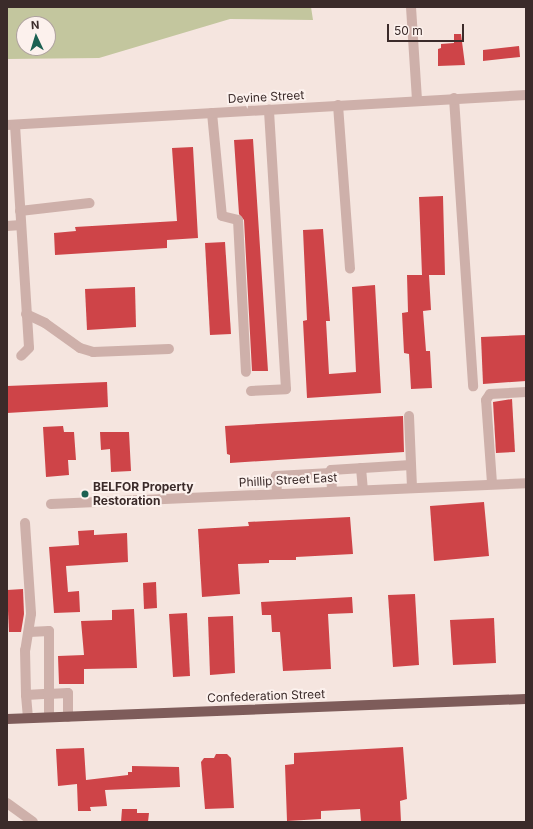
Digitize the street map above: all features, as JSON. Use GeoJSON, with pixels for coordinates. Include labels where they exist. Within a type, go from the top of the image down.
{"type":"FeatureCollection","features":[{"type":"Feature","properties":{"kind":"main road","name":"Confederation Street"},"geometry":{"type":"LineString","coordinates":[[7,719],[526,699]]}},
{"type":"Feature","properties":{"kind":"street"},"geometry":{"type":"LineString","coordinates":[[411,7],[417,101]]}},
{"type":"Feature","properties":{"kind":"street","name":"Devine Street"},"geometry":{"type":"LineString","coordinates":[[11,125],[526,95]]}},
{"type":"Feature","properties":{"kind":"street"},"geometry":{"type":"LineString","coordinates":[[454,98],[472,386]]}},
{"type":"Feature","properties":{"kind":"street"},"geometry":{"type":"LineString","coordinates":[[338,105],[350,269]]}},
{"type":"Feature","properties":{"kind":"street"},"geometry":{"type":"LineString","coordinates":[[251,391],[286,389],[269,110]]}},
{"type":"Feature","properties":{"kind":"street"},"geometry":{"type":"LineString","coordinates":[[212,113],[222,216],[238,220],[246,372]]}},
{"type":"Feature","properties":{"kind":"street"},"geometry":{"type":"LineString","coordinates":[[11,125],[20,211],[29,348],[21,356]]}},
{"type":"Feature","properties":{"kind":"street"},"geometry":{"type":"LineString","coordinates":[[20,211],[90,204]]}},
{"type":"Feature","properties":{"kind":"street"},"geometry":{"type":"LineString","coordinates":[[7,226],[21,225]]}},
{"type":"Feature","properties":{"kind":"street"},"geometry":{"type":"LineString","coordinates":[[26,314],[46,323],[80,348],[93,352],[169,348]]}},
{"type":"Feature","properties":{"kind":"street"},"geometry":{"type":"LineString","coordinates":[[492,483],[486,400],[490,394],[526,392]]}},
{"type":"Feature","properties":{"kind":"street"},"geometry":{"type":"LineString","coordinates":[[409,416],[412,487]]}},
{"type":"Feature","properties":{"kind":"street"},"geometry":{"type":"LineString","coordinates":[[276,494],[276,476],[331,473],[331,470],[411,464]]}},
{"type":"Feature","properties":{"kind":"street"},"geometry":{"type":"LineString","coordinates":[[361,468],[363,490]]}},
{"type":"Feature","properties":{"kind":"street"},"geometry":{"type":"LineString","coordinates":[[331,473],[332,491]]}},
{"type":"Feature","properties":{"kind":"street","name":"Phillip Street East"},"geometry":{"type":"LineString","coordinates":[[51,504],[492,483],[526,483]]}},
{"type":"Feature","properties":{"kind":"street"},"geometry":{"type":"LineString","coordinates":[[25,523],[31,614],[29,632],[24,650],[28,718]]}},
{"type":"Feature","properties":{"kind":"street"},"geometry":{"type":"LineString","coordinates":[[29,632],[50,631],[48,694],[49,717]]}},
{"type":"Feature","properties":{"kind":"street"},"geometry":{"type":"LineString","coordinates":[[26,695],[68,693],[68,716]]}},
{"type":"Feature","properties":{"kind":"street"},"geometry":{"type":"LineString","coordinates":[[7,803],[33,822]]}},
{"type":"Feature","properties":{"kind":"green space"},"geometry":{"type":"Polygon","coordinates":[[[7,7],[311,7],[313,20],[230,19],[99,58],[7,59],[7,7]]]}},
{"type":"Feature","properties":{"kind":"building"},"geometry":{"type":"Polygon","coordinates":[[[454,34],[461,34],[465,65],[438,66],[438,49],[441,48],[441,44],[454,43],[454,34]]]}},
{"type":"Feature","properties":{"kind":"building"},"geometry":{"type":"Polygon","coordinates":[[[519,46],[520,57],[483,61],[483,50],[519,46]]]}},
{"type":"Feature","properties":{"kind":"building"},"geometry":{"type":"Polygon","coordinates":[[[253,139],[268,371],[252,371],[244,220],[239,214],[234,140],[253,139]]]}},
{"type":"Feature","properties":{"kind":"building"},"geometry":{"type":"Polygon","coordinates":[[[193,147],[198,238],[167,240],[167,248],[55,255],[54,233],[76,231],[75,227],[177,221],[172,148],[193,147]]]}},
{"type":"Feature","properties":{"kind":"building"},"geometry":{"type":"Polygon","coordinates":[[[443,196],[445,275],[429,275],[431,310],[423,311],[426,351],[430,351],[432,388],[411,389],[409,354],[404,353],[402,313],[408,312],[407,275],[422,275],[419,197],[443,196]]]}},
{"type":"Feature","properties":{"kind":"building"},"geometry":{"type":"Polygon","coordinates":[[[323,229],[330,321],[326,321],[329,374],[356,372],[352,287],[375,285],[381,393],[307,398],[303,321],[307,320],[303,230],[323,229]]]}},
{"type":"Feature","properties":{"kind":"building"},"geometry":{"type":"Polygon","coordinates":[[[225,242],[231,334],[210,335],[205,243],[225,242]]]}},
{"type":"Feature","properties":{"kind":"building"},"geometry":{"type":"Polygon","coordinates":[[[135,287],[136,327],[87,330],[85,289],[135,287]]]}},
{"type":"Feature","properties":{"kind":"building"},"geometry":{"type":"Polygon","coordinates":[[[526,335],[526,381],[483,384],[481,337],[526,335]]]}},
{"type":"Feature","properties":{"kind":"building"},"geometry":{"type":"Polygon","coordinates":[[[107,382],[108,407],[7,413],[7,386],[107,382]]]}},
{"type":"Feature","properties":{"kind":"building"},"geometry":{"type":"Polygon","coordinates":[[[512,399],[515,452],[496,453],[493,402],[512,399]]]}},
{"type":"Feature","properties":{"kind":"building"},"geometry":{"type":"Polygon","coordinates":[[[403,416],[404,452],[230,463],[230,455],[227,454],[225,426],[403,416]]]}},
{"type":"Feature","properties":{"kind":"building"},"geometry":{"type":"Polygon","coordinates":[[[63,426],[64,432],[74,432],[76,460],[68,460],[69,475],[46,477],[43,427],[63,426]]]}},
{"type":"Feature","properties":{"kind":"building"},"geometry":{"type":"Polygon","coordinates":[[[100,432],[129,432],[131,471],[111,472],[110,449],[101,450],[100,432]]]}},
{"type":"Feature","properties":{"kind":"building"},"geometry":{"type":"Polygon","coordinates":[[[484,502],[489,556],[434,561],[430,506],[484,502]]]}},
{"type":"Feature","properties":{"kind":"building"},"geometry":{"type":"Polygon","coordinates":[[[350,517],[353,554],[296,557],[296,560],[269,560],[269,563],[238,564],[240,594],[202,597],[198,529],[249,526],[248,522],[350,517]]]}},
{"type":"Feature","properties":{"kind":"building"},"geometry":{"type":"Polygon","coordinates":[[[94,530],[94,535],[127,533],[128,562],[66,566],[68,592],[79,591],[80,612],[54,613],[49,547],[79,545],[78,531],[94,530]]]}},
{"type":"Feature","properties":{"kind":"building"},"geometry":{"type":"Polygon","coordinates":[[[156,582],[157,608],[144,609],[143,583],[156,582]]]}},
{"type":"Feature","properties":{"kind":"building"},"geometry":{"type":"Polygon","coordinates":[[[23,589],[24,614],[21,632],[9,632],[7,590],[23,589]]]}},
{"type":"Feature","properties":{"kind":"building"},"geometry":{"type":"Polygon","coordinates":[[[415,594],[419,665],[393,667],[388,595],[415,594]]]}},
{"type":"Feature","properties":{"kind":"building"},"geometry":{"type":"Polygon","coordinates":[[[352,597],[353,613],[328,614],[331,669],[283,671],[280,632],[272,632],[271,615],[262,615],[261,602],[352,597]]]}},
{"type":"Feature","properties":{"kind":"building"},"geometry":{"type":"Polygon","coordinates":[[[134,609],[137,668],[84,669],[84,684],[59,684],[58,656],[84,655],[81,621],[112,620],[112,610],[134,609]]]}},
{"type":"Feature","properties":{"kind":"building"},"geometry":{"type":"Polygon","coordinates":[[[187,613],[190,676],[173,677],[169,614],[187,613]]]}},
{"type":"Feature","properties":{"kind":"building"},"geometry":{"type":"Polygon","coordinates":[[[233,616],[235,673],[210,675],[208,617],[233,616]]]}},
{"type":"Feature","properties":{"kind":"building"},"geometry":{"type":"Polygon","coordinates":[[[494,618],[496,663],[453,665],[450,620],[494,618]]]}},
{"type":"Feature","properties":{"kind":"building"},"geometry":{"type":"Polygon","coordinates":[[[403,747],[407,799],[400,801],[401,822],[361,822],[360,809],[321,811],[321,819],[287,821],[285,765],[294,764],[294,753],[403,747]]]}},
{"type":"Feature","properties":{"kind":"building"},"geometry":{"type":"Polygon","coordinates":[[[84,748],[86,780],[128,775],[128,772],[132,772],[132,766],[179,767],[180,787],[105,790],[107,806],[90,807],[91,811],[78,811],[77,784],[58,786],[56,749],[84,748]]]}},
{"type":"Feature","properties":{"kind":"building"},"geometry":{"type":"Polygon","coordinates":[[[216,754],[227,754],[231,758],[234,808],[205,809],[201,762],[204,758],[214,758],[216,754]]]}},
{"type":"Feature","properties":{"kind":"building"},"geometry":{"type":"Polygon","coordinates":[[[122,809],[137,809],[137,813],[149,813],[148,822],[121,822],[122,809]]]}},
{"type":"Feature","properties":{"kind":"place","name":"BELFOR Property Restoration"},"geometry":{"type":"Point","coordinates":[85,494]}}]}
